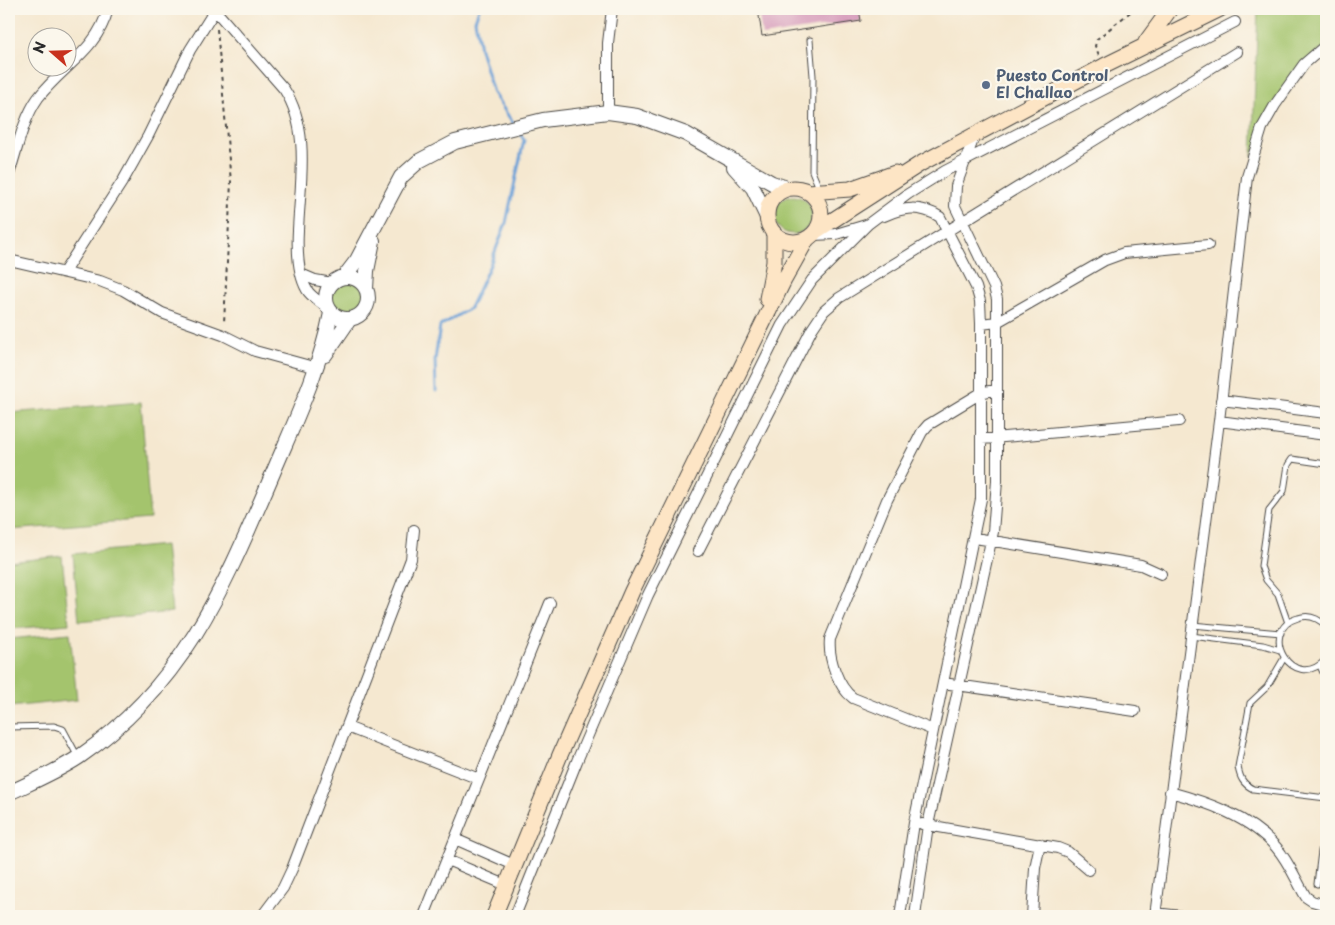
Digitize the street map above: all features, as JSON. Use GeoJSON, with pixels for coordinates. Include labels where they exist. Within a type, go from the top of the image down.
{"type":"FeatureCollection","features":[{"type":"Feature","properties":{"kind":"main road"},"geometry":{"type":"LineString","coordinates":[[1142,47],[1170,9]]}},
{"type":"Feature","properties":{"kind":"main road"},"geometry":{"type":"LineString","coordinates":[[920,164],[850,189],[814,191],[787,188],[780,191],[770,201],[766,215],[767,222],[774,234],[780,239],[793,243],[812,235],[920,164],[974,137],[1104,66],[1220,9]]}},
{"type":"Feature","properties":{"kind":"main road"},"geometry":{"type":"LineString","coordinates":[[494,916],[590,684],[632,591],[660,551],[758,332],[784,280],[820,223],[821,209],[814,196],[814,191]]}},
{"type":"Feature","properties":{"kind":"main road"},"geometry":{"type":"LineString","coordinates":[[758,332],[773,276],[774,234]]}},
{"type":"Feature","properties":{"kind":"street"},"geometry":{"type":"LineString","coordinates":[[9,174],[28,117],[37,98],[96,39],[108,9]]}},
{"type":"Feature","properties":{"kind":"street"},"geometry":{"type":"LineString","coordinates":[[64,272],[124,180],[148,136],[186,56],[214,9],[294,103],[299,119],[301,151],[297,246],[301,274],[308,292],[336,317],[349,320]]}},
{"type":"Feature","properties":{"kind":"street"},"geometry":{"type":"LineString","coordinates":[[608,112],[608,43],[612,9]]}},
{"type":"Feature","properties":{"kind":"street"},"geometry":{"type":"LineString","coordinates":[[515,916],[577,761],[648,595],[660,551],[782,325],[812,280],[868,224],[908,194],[966,159],[1235,22]]}},
{"type":"Feature","properties":{"kind":"street"},"geometry":{"type":"LineString","coordinates":[[1181,916],[1155,914],[1219,421],[1247,177],[1262,128],[1285,88],[1304,64],[1326,44]]}},
{"type":"Feature","properties":{"kind":"street"},"geometry":{"type":"LineString","coordinates":[[698,551],[812,329],[824,311],[839,298],[1236,52]]}},
{"type":"Feature","properties":{"kind":"street"},"geometry":{"type":"LineString","coordinates":[[317,368],[329,310],[326,294],[358,260],[401,176],[432,152],[472,137],[542,120],[608,112],[637,116],[665,125],[702,143],[772,183],[787,188]]}},
{"type":"Feature","properties":{"kind":"street"},"geometry":{"type":"LineString","coordinates":[[915,916],[928,825],[991,540],[997,481],[997,299],[994,287],[955,206],[954,195],[974,137]]}},
{"type":"Feature","properties":{"kind":"street"},"geometry":{"type":"LineString","coordinates":[[721,155],[741,173],[753,188],[766,215]]}},
{"type":"Feature","properties":{"kind":"street"},"geometry":{"type":"LineString","coordinates":[[812,235],[836,234],[868,224],[891,213],[915,207],[930,211],[940,217],[976,287],[980,300],[981,499],[975,538],[914,823],[900,916]]}},
{"type":"Feature","properties":{"kind":"street"},"geometry":{"type":"LineString","coordinates":[[9,794],[78,758],[115,730],[160,686],[204,623],[237,558],[317,368],[349,320],[361,314],[365,309],[368,302],[366,289],[367,271],[377,224]]}},
{"type":"Feature","properties":{"kind":"street"},"geometry":{"type":"LineString","coordinates":[[981,324],[998,322],[1105,260],[1124,253],[1208,246]]}},
{"type":"Feature","properties":{"kind":"street"},"geometry":{"type":"LineString","coordinates":[[9,260],[100,281],[123,290],[162,313],[223,336],[271,357],[317,368]]}},
{"type":"Feature","properties":{"kind":"street"},"geometry":{"type":"LineString","coordinates":[[301,274],[315,280],[357,280],[366,289]]}},
{"type":"Feature","properties":{"kind":"street"},"geometry":{"type":"LineString","coordinates":[[933,730],[853,698],[844,691],[829,650],[830,639],[887,500],[922,432],[928,424],[981,393],[997,389]]}},
{"type":"Feature","properties":{"kind":"street"},"geometry":{"type":"LineString","coordinates":[[1221,400],[1326,413]]}},
{"type":"Feature","properties":{"kind":"street"},"geometry":{"type":"LineString","coordinates":[[982,439],[997,436],[1179,421]]}},
{"type":"Feature","properties":{"kind":"street"},"geometry":{"type":"LineString","coordinates":[[1219,421],[1326,435]]}},
{"type":"Feature","properties":{"kind":"street"},"geometry":{"type":"LineString","coordinates":[[262,916],[283,888],[347,727],[411,559],[414,530]]}},
{"type":"Feature","properties":{"kind":"street"},"geometry":{"type":"LineString","coordinates":[[975,538],[1141,565],[1161,574]]}},
{"type":"Feature","properties":{"kind":"street"},"geometry":{"type":"LineString","coordinates":[[632,591],[648,595]]}},
{"type":"Feature","properties":{"kind":"street"},"geometry":{"type":"LineString","coordinates":[[424,916],[550,603]]}},
{"type":"Feature","properties":{"kind":"street"},"geometry":{"type":"LineString","coordinates":[[943,683],[1135,710]]}},
{"type":"Feature","properties":{"kind":"street"},"geometry":{"type":"LineString","coordinates":[[590,684],[607,689]]}},
{"type":"Feature","properties":{"kind":"street"},"geometry":{"type":"LineString","coordinates":[[347,727],[479,779]]}},
{"type":"Feature","properties":{"kind":"street"},"geometry":{"type":"LineString","coordinates":[[560,755],[577,761]]}},
{"type":"Feature","properties":{"kind":"street"},"geometry":{"type":"LineString","coordinates":[[1170,792],[1219,808],[1255,828],[1276,846],[1306,897],[1326,905]]}},
{"type":"Feature","properties":{"kind":"street"},"geometry":{"type":"LineString","coordinates":[[914,823],[1040,844],[1068,852],[1089,870]]}},
{"type":"Feature","properties":{"kind":"street"},"geometry":{"type":"LineString","coordinates":[[455,839],[514,865]]}},
{"type":"Feature","properties":{"kind":"street"},"geometry":{"type":"LineString","coordinates":[[1032,916],[1035,868],[1040,844]]}},
{"type":"Feature","properties":{"kind":"street"},"geometry":{"type":"LineString","coordinates":[[447,860],[506,885]]}},
{"type":"Feature","properties":{"kind":"lane"},"geometry":{"type":"LineString","coordinates":[[810,40],[814,76],[812,171],[814,191]]}},
{"type":"Feature","properties":{"kind":"lane"},"geometry":{"type":"LineString","coordinates":[[1288,623],[1278,594],[1266,580],[1261,566],[1269,510],[1284,491],[1288,465],[1292,459],[1326,464]]}},
{"type":"Feature","properties":{"kind":"lane"},"geometry":{"type":"LineString","coordinates":[[1326,625],[1307,616],[1288,623],[1281,633],[1280,650],[1289,664],[1304,670],[1320,666],[1326,659]]}},
{"type":"Feature","properties":{"kind":"lane"},"geometry":{"type":"LineString","coordinates":[[1192,625],[1281,633]]}},
{"type":"Feature","properties":{"kind":"lane"},"geometry":{"type":"LineString","coordinates":[[1190,636],[1263,645],[1280,650]]}},
{"type":"Feature","properties":{"kind":"lane"},"geometry":{"type":"LineString","coordinates":[[1284,658],[1267,687],[1250,703],[1238,767],[1240,777],[1245,785],[1253,789],[1326,798]]}},
{"type":"Feature","properties":{"kind":"lane"},"geometry":{"type":"LineString","coordinates":[[1320,666],[1326,679]]}},
{"type":"Feature","properties":{"kind":"lane"},"geometry":{"type":"LineString","coordinates":[[9,727],[54,726],[63,729],[78,758]]}},
{"type":"Feature","properties":{"kind":"lane"},"geometry":{"type":"LineString","coordinates":[[1318,884],[1326,811]]}},
{"type":"Feature","properties":{"kind":"path"},"geometry":{"type":"LineString","coordinates":[[214,9],[230,182],[223,336]]}},
{"type":"Feature","properties":{"kind":"path"},"geometry":{"type":"LineString","coordinates":[[1104,66],[1095,46],[1097,39],[1134,9]]}},
{"type":"Feature","properties":{"kind":"green space"},"geometry":{"type":"Polygon","coordinates":[[[1258,9],[1326,9],[1326,45],[1285,88],[1252,156],[1258,9]]]}},
{"type":"Feature","properties":{"kind":"green space"},"geometry":{"type":"Polygon","coordinates":[[[793,196],[807,201],[812,215],[807,229],[793,234],[779,229],[774,215],[779,201],[793,196]]]}},
{"type":"Feature","properties":{"kind":"green space"},"geometry":{"type":"Polygon","coordinates":[[[347,279],[360,285],[366,298],[360,311],[347,317],[334,311],[328,298],[334,285],[347,279]]]}},
{"type":"Feature","properties":{"kind":"green space"},"geometry":{"type":"Polygon","coordinates":[[[141,402],[150,519],[9,530],[9,413],[141,402]]]}},
{"type":"Feature","properties":{"kind":"green space"},"geometry":{"type":"Polygon","coordinates":[[[165,545],[172,612],[79,621],[73,554],[165,545]]]}},
{"type":"Feature","properties":{"kind":"green space"},"geometry":{"type":"Polygon","coordinates":[[[62,556],[69,624],[9,629],[9,562],[62,556]]]}},
{"type":"Feature","properties":{"kind":"green space"},"geometry":{"type":"Polygon","coordinates":[[[70,633],[77,700],[9,707],[9,639],[70,633]]]}},
{"type":"Feature","properties":{"kind":"building"},"geometry":{"type":"Polygon","coordinates":[[[758,9],[859,9],[861,21],[762,36],[758,9]]]}},
{"type":"Feature","properties":{"kind":"waterway"},"geometry":{"type":"LineString","coordinates":[[479,9],[475,20],[480,49],[493,93],[513,123]]}},
{"type":"Feature","properties":{"kind":"waterway"},"geometry":{"type":"LineString","coordinates":[[436,391],[435,360],[440,326],[470,308],[490,265],[506,223],[524,140],[518,130]]}},
{"type":"Feature","properties":{"kind":"place","name":"Puesto Control El Challao"},"geometry":{"type":"Point","coordinates":[986,85]}}]}
